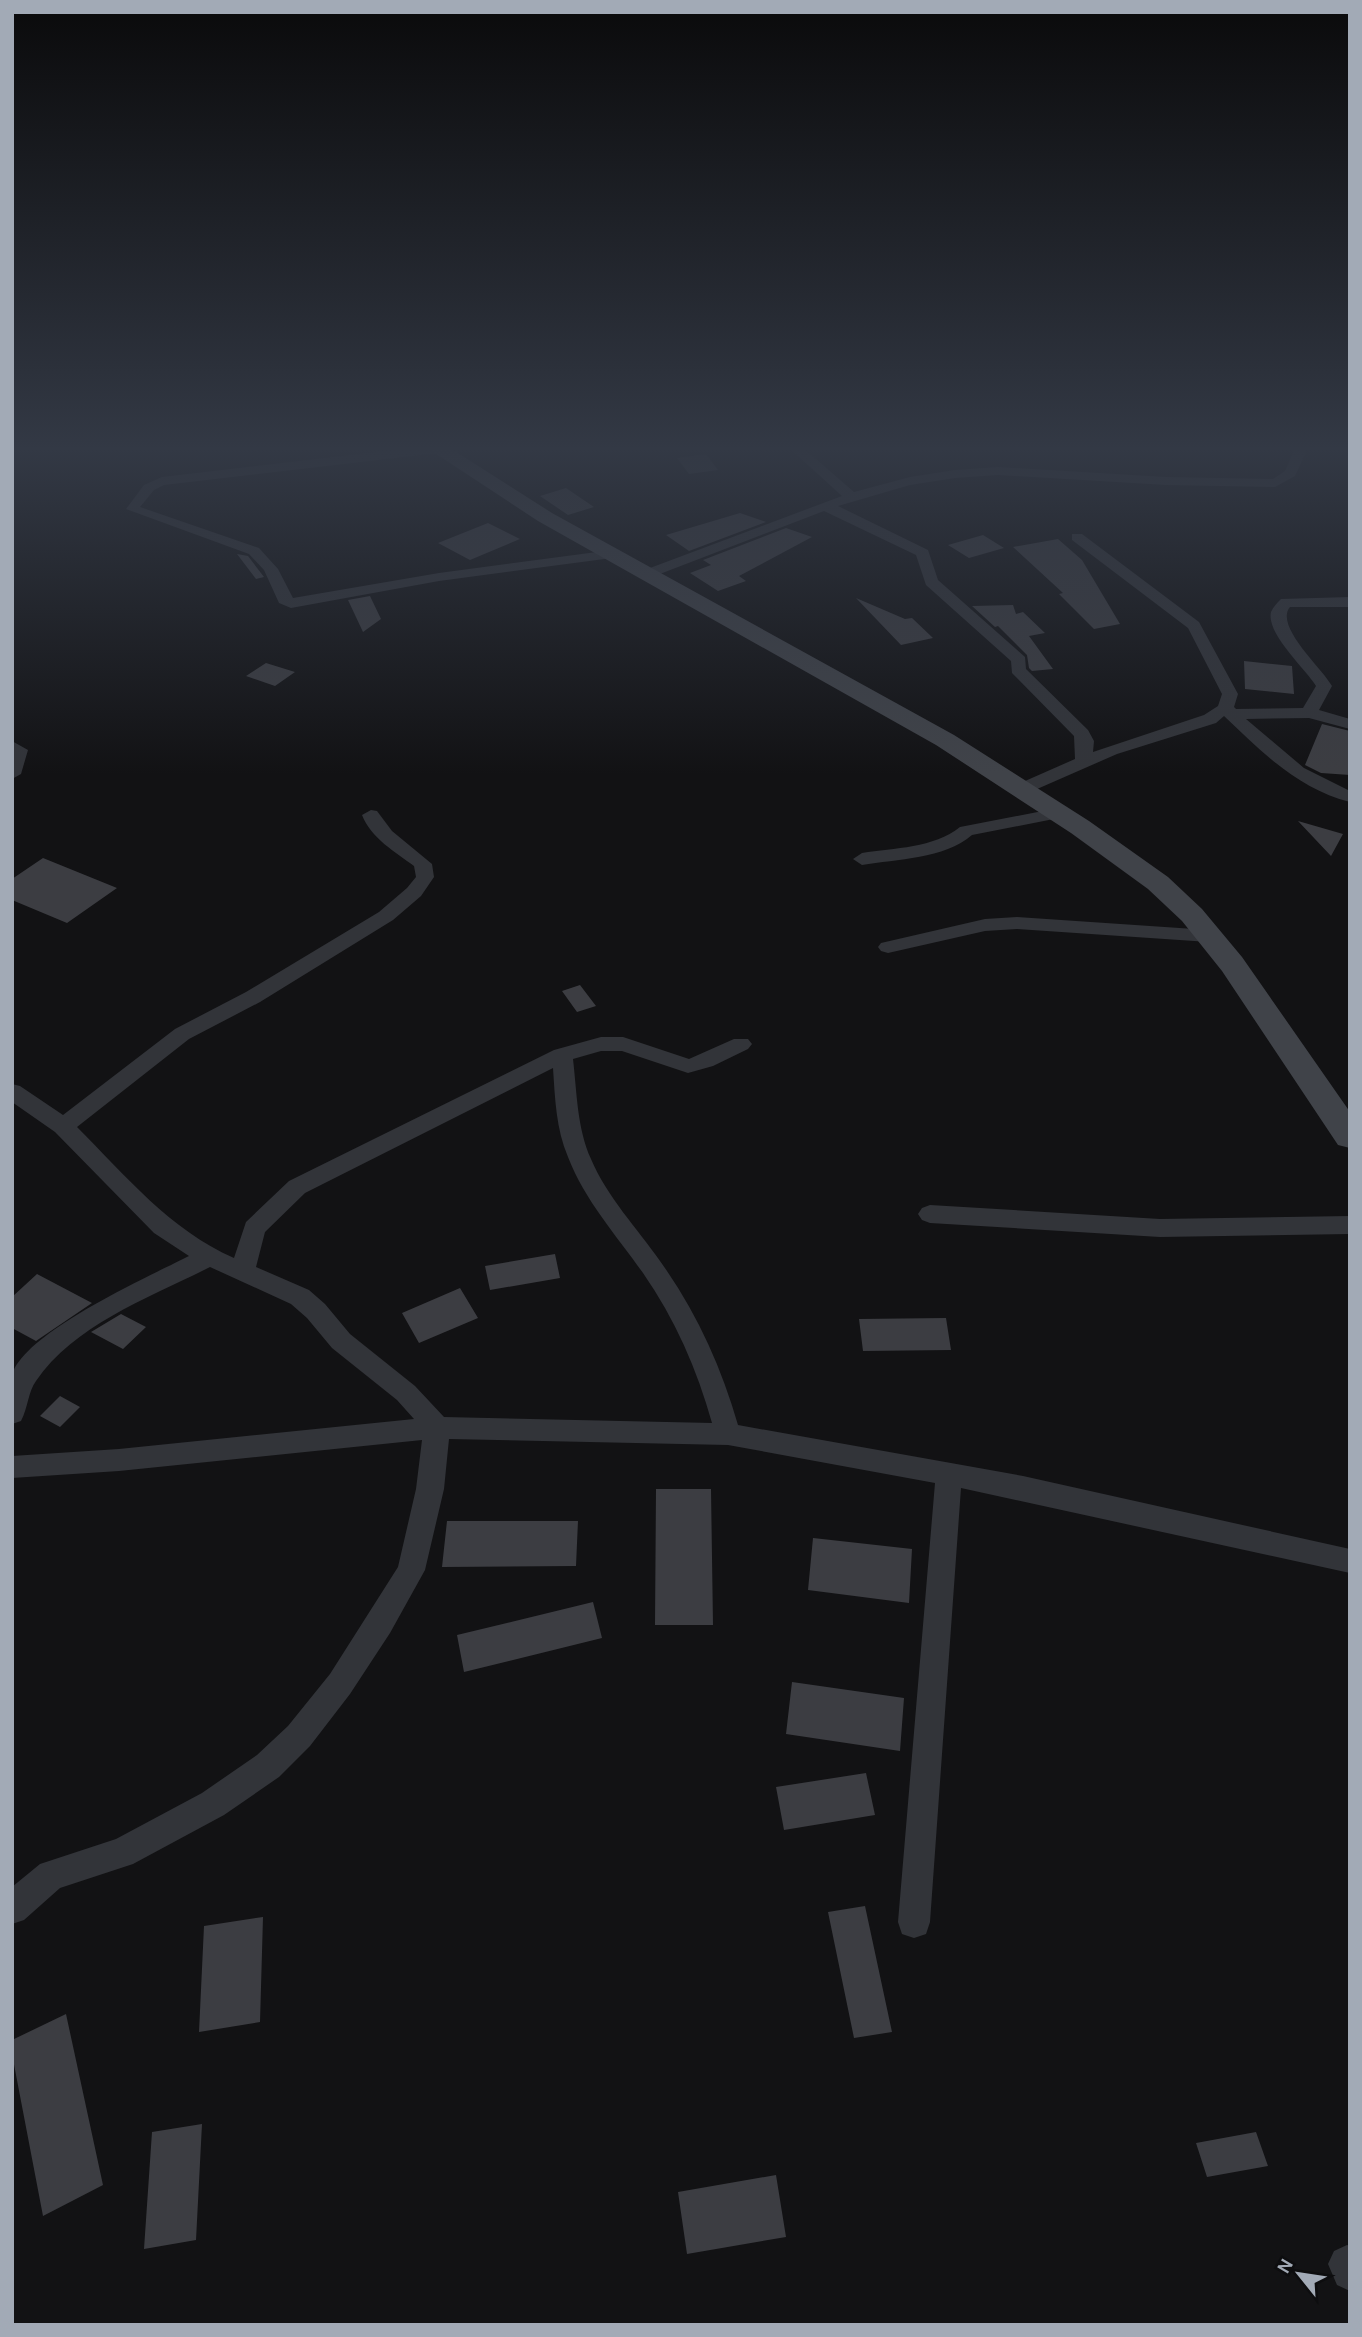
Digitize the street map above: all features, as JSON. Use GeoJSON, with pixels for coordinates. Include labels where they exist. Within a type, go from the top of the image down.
{"type":"FeatureCollection","features":[{"type":"Feature","properties":{"kind":"main road"},"geometry":{"type":"LineString","coordinates":[[614,555],[945,740],[1058,813],[1158,883],[1192,915],[1232,964],[1350,1137]]}},
{"type":"Feature","properties":{"kind":"street"},"geometry":{"type":"LineString","coordinates":[[258,555],[271,569],[284,600],[291,603],[439,577],[604,555]]}},
{"type":"Feature","properties":{"kind":"street"},"geometry":{"type":"LineString","coordinates":[[647,574],[697,555]]}},
{"type":"Feature","properties":{"kind":"street"},"geometry":{"type":"LineString","coordinates":[[924,555],[931,582],[1019,660],[1018,670],[1082,734],[1085,741],[1084,762]]}},
{"type":"Feature","properties":{"kind":"street"},"geometry":{"type":"LineString","coordinates":[[1101,555],[1194,625],[1230,694],[1228,711]]}},
{"type":"Feature","properties":{"kind":"street"},"geometry":{"type":"LineString","coordinates":[[1309,713],[1324,685],[1320,676],[1285,636],[1277,623],[1277,614],[1286,601],[1350,602]]}},
{"type":"Feature","properties":{"kind":"street"},"geometry":{"type":"LineString","coordinates":[[1228,711],[1296,773],[1315,785],[1350,797]]}},
{"type":"Feature","properties":{"kind":"street"},"geometry":{"type":"LineString","coordinates":[[1022,789],[1111,750],[1228,711],[1309,713],[1350,723]]}},
{"type":"Feature","properties":{"kind":"street"},"geometry":{"type":"LineString","coordinates":[[12,746],[19,750],[12,774]]}},
{"type":"Feature","properties":{"kind":"street"},"geometry":{"type":"LineString","coordinates":[[862,859],[935,847],[954,841],[966,831],[1058,813]]}},
{"type":"Feature","properties":{"kind":"street"},"geometry":{"type":"LineString","coordinates":[[63,1126],[182,1034],[253,997],[354,937],[386,916],[414,892],[425,877],[423,864],[381,832],[372,823],[371,815]]}},
{"type":"Feature","properties":{"kind":"street"},"geometry":{"type":"LineString","coordinates":[[888,947],[985,925],[1017,923],[1209,936]]}},
{"type":"Feature","properties":{"kind":"street"},"geometry":{"type":"LineString","coordinates":[[243,1271],[254,1228],[297,1187],[562,1055],[601,1044],[623,1044],[688,1066],[741,1044]]}},
{"type":"Feature","properties":{"kind":"street"},"geometry":{"type":"LineString","coordinates":[[562,1055],[570,1123],[579,1158],[598,1194],[650,1264],[691,1328],[715,1387],[728,1434]]}},
{"type":"Feature","properties":{"kind":"street"},"geometry":{"type":"LineString","coordinates":[[12,1091],[63,1126],[162,1227],[209,1257],[300,1297],[316,1311],[341,1341],[406,1393],[437,1428],[430,1489],[411,1570],[380,1625],[341,1684],[299,1736],[268,1766],[213,1804],[122,1853],[51,1875],[12,1908]]}},
{"type":"Feature","properties":{"kind":"street"},"geometry":{"type":"LineString","coordinates":[[930,1214],[1160,1228],[1350,1225]]}},
{"type":"Feature","properties":{"kind":"street"},"geometry":{"type":"LineString","coordinates":[[12,1413],[19,1386],[28,1370],[66,1335],[90,1319],[209,1257]]}},
{"type":"Feature","properties":{"kind":"street"},"geometry":{"type":"LineString","coordinates":[[12,1467],[119,1460],[437,1428],[728,1434],[1023,1488],[1350,1561]]}},
{"type":"Feature","properties":{"kind":"street"},"geometry":{"type":"LineString","coordinates":[[914,1922],[949,1474]]}},
{"type":"Feature","properties":{"kind":"building"},"geometry":{"type":"Polygon","coordinates":[[[238,555],[248,556],[264,577],[256,579],[238,555]]]}},
{"type":"Feature","properties":{"kind":"building"},"geometry":{"type":"Polygon","coordinates":[[[461,555],[482,555],[470,560],[461,555]]]}},
{"type":"Feature","properties":{"kind":"building"},"geometry":{"type":"Polygon","coordinates":[[[716,555],[778,555],[739,576],[746,581],[718,591],[690,573],[711,565],[703,560],[716,555]]]}},
{"type":"Feature","properties":{"kind":"building"},"geometry":{"type":"Polygon","coordinates":[[[1022,555],[1076,555],[1082,560],[1120,624],[1094,629],[1059,594],[1063,593],[1022,555]]]}},
{"type":"Feature","properties":{"kind":"building"},"geometry":{"type":"Polygon","coordinates":[[[370,596],[381,619],[363,632],[348,600],[370,596]]]}},
{"type":"Feature","properties":{"kind":"building"},"geometry":{"type":"Polygon","coordinates":[[[856,598],[905,619],[912,618],[933,638],[901,645],[856,598]]]}},
{"type":"Feature","properties":{"kind":"building"},"geometry":{"type":"Polygon","coordinates":[[[1013,605],[1016,614],[1023,612],[1045,633],[1029,636],[1053,669],[1032,671],[1027,655],[998,626],[995,627],[972,606],[1013,605]]]}},
{"type":"Feature","properties":{"kind":"building"},"geometry":{"type":"Polygon","coordinates":[[[1244,661],[1292,666],[1294,694],[1245,689],[1244,661]]]}},
{"type":"Feature","properties":{"kind":"building"},"geometry":{"type":"Polygon","coordinates":[[[266,663],[295,672],[275,686],[246,676],[266,663]]]}},
{"type":"Feature","properties":{"kind":"building"},"geometry":{"type":"Polygon","coordinates":[[[1322,724],[1350,731],[1350,775],[1321,773],[1305,765],[1322,724]]]}},
{"type":"Feature","properties":{"kind":"building"},"geometry":{"type":"Polygon","coordinates":[[[1298,821],[1343,834],[1331,856],[1298,821]]]}},
{"type":"Feature","properties":{"kind":"building"},"geometry":{"type":"Polygon","coordinates":[[[43,858],[117,888],[67,923],[12,900],[12,879],[43,858]]]}},
{"type":"Feature","properties":{"kind":"building"},"geometry":{"type":"Polygon","coordinates":[[[580,985],[596,1006],[577,1012],[562,991],[580,985]]]}},
{"type":"Feature","properties":{"kind":"building"},"geometry":{"type":"Polygon","coordinates":[[[555,1254],[560,1278],[490,1290],[485,1266],[555,1254]]]}},
{"type":"Feature","properties":{"kind":"building"},"geometry":{"type":"Polygon","coordinates":[[[37,1274],[92,1303],[36,1341],[12,1328],[12,1297],[37,1274]]]}},
{"type":"Feature","properties":{"kind":"building"},"geometry":{"type":"Polygon","coordinates":[[[460,1288],[478,1318],[419,1343],[402,1313],[460,1288]]]}},
{"type":"Feature","properties":{"kind":"building"},"geometry":{"type":"Polygon","coordinates":[[[121,1314],[146,1327],[123,1349],[91,1332],[121,1314]]]}},
{"type":"Feature","properties":{"kind":"building"},"geometry":{"type":"Polygon","coordinates":[[[946,1318],[951,1350],[863,1351],[859,1319],[946,1318]]]}},
{"type":"Feature","properties":{"kind":"building"},"geometry":{"type":"Polygon","coordinates":[[[60,1396],[80,1407],[60,1427],[40,1416],[60,1396]]]}},
{"type":"Feature","properties":{"kind":"building"},"geometry":{"type":"Polygon","coordinates":[[[656,1489],[711,1489],[713,1625],[655,1625],[656,1489]]]}},
{"type":"Feature","properties":{"kind":"building"},"geometry":{"type":"Polygon","coordinates":[[[447,1521],[578,1521],[576,1566],[442,1567],[447,1521]]]}},
{"type":"Feature","properties":{"kind":"building"},"geometry":{"type":"Polygon","coordinates":[[[813,1538],[912,1549],[909,1603],[808,1590],[813,1538]]]}},
{"type":"Feature","properties":{"kind":"building"},"geometry":{"type":"Polygon","coordinates":[[[593,1602],[602,1638],[464,1672],[457,1635],[593,1602]]]}},
{"type":"Feature","properties":{"kind":"building"},"geometry":{"type":"Polygon","coordinates":[[[792,1682],[904,1698],[900,1751],[786,1734],[792,1682]]]}},
{"type":"Feature","properties":{"kind":"building"},"geometry":{"type":"Polygon","coordinates":[[[866,1773],[875,1815],[784,1830],[776,1787],[866,1773]]]}},
{"type":"Feature","properties":{"kind":"building"},"geometry":{"type":"Polygon","coordinates":[[[865,1906],[892,2032],[854,2038],[828,1912],[865,1906]]]}},
{"type":"Feature","properties":{"kind":"building"},"geometry":{"type":"Polygon","coordinates":[[[263,1917],[260,2022],[199,2032],[204,1926],[263,1917]]]}},
{"type":"Feature","properties":{"kind":"building"},"geometry":{"type":"Polygon","coordinates":[[[66,2014],[103,2185],[43,2216],[12,2054],[12,2040],[66,2014]]]}},
{"type":"Feature","properties":{"kind":"building"},"geometry":{"type":"Polygon","coordinates":[[[202,2124],[196,2240],[144,2249],[152,2132],[202,2124]]]}},
{"type":"Feature","properties":{"kind":"building"},"geometry":{"type":"Polygon","coordinates":[[[1256,2132],[1268,2166],[1207,2177],[1196,2143],[1256,2132]]]}},
{"type":"Feature","properties":{"kind":"building"},"geometry":{"type":"Polygon","coordinates":[[[776,2175],[786,2237],[687,2254],[678,2192],[776,2175]]]}}]}
